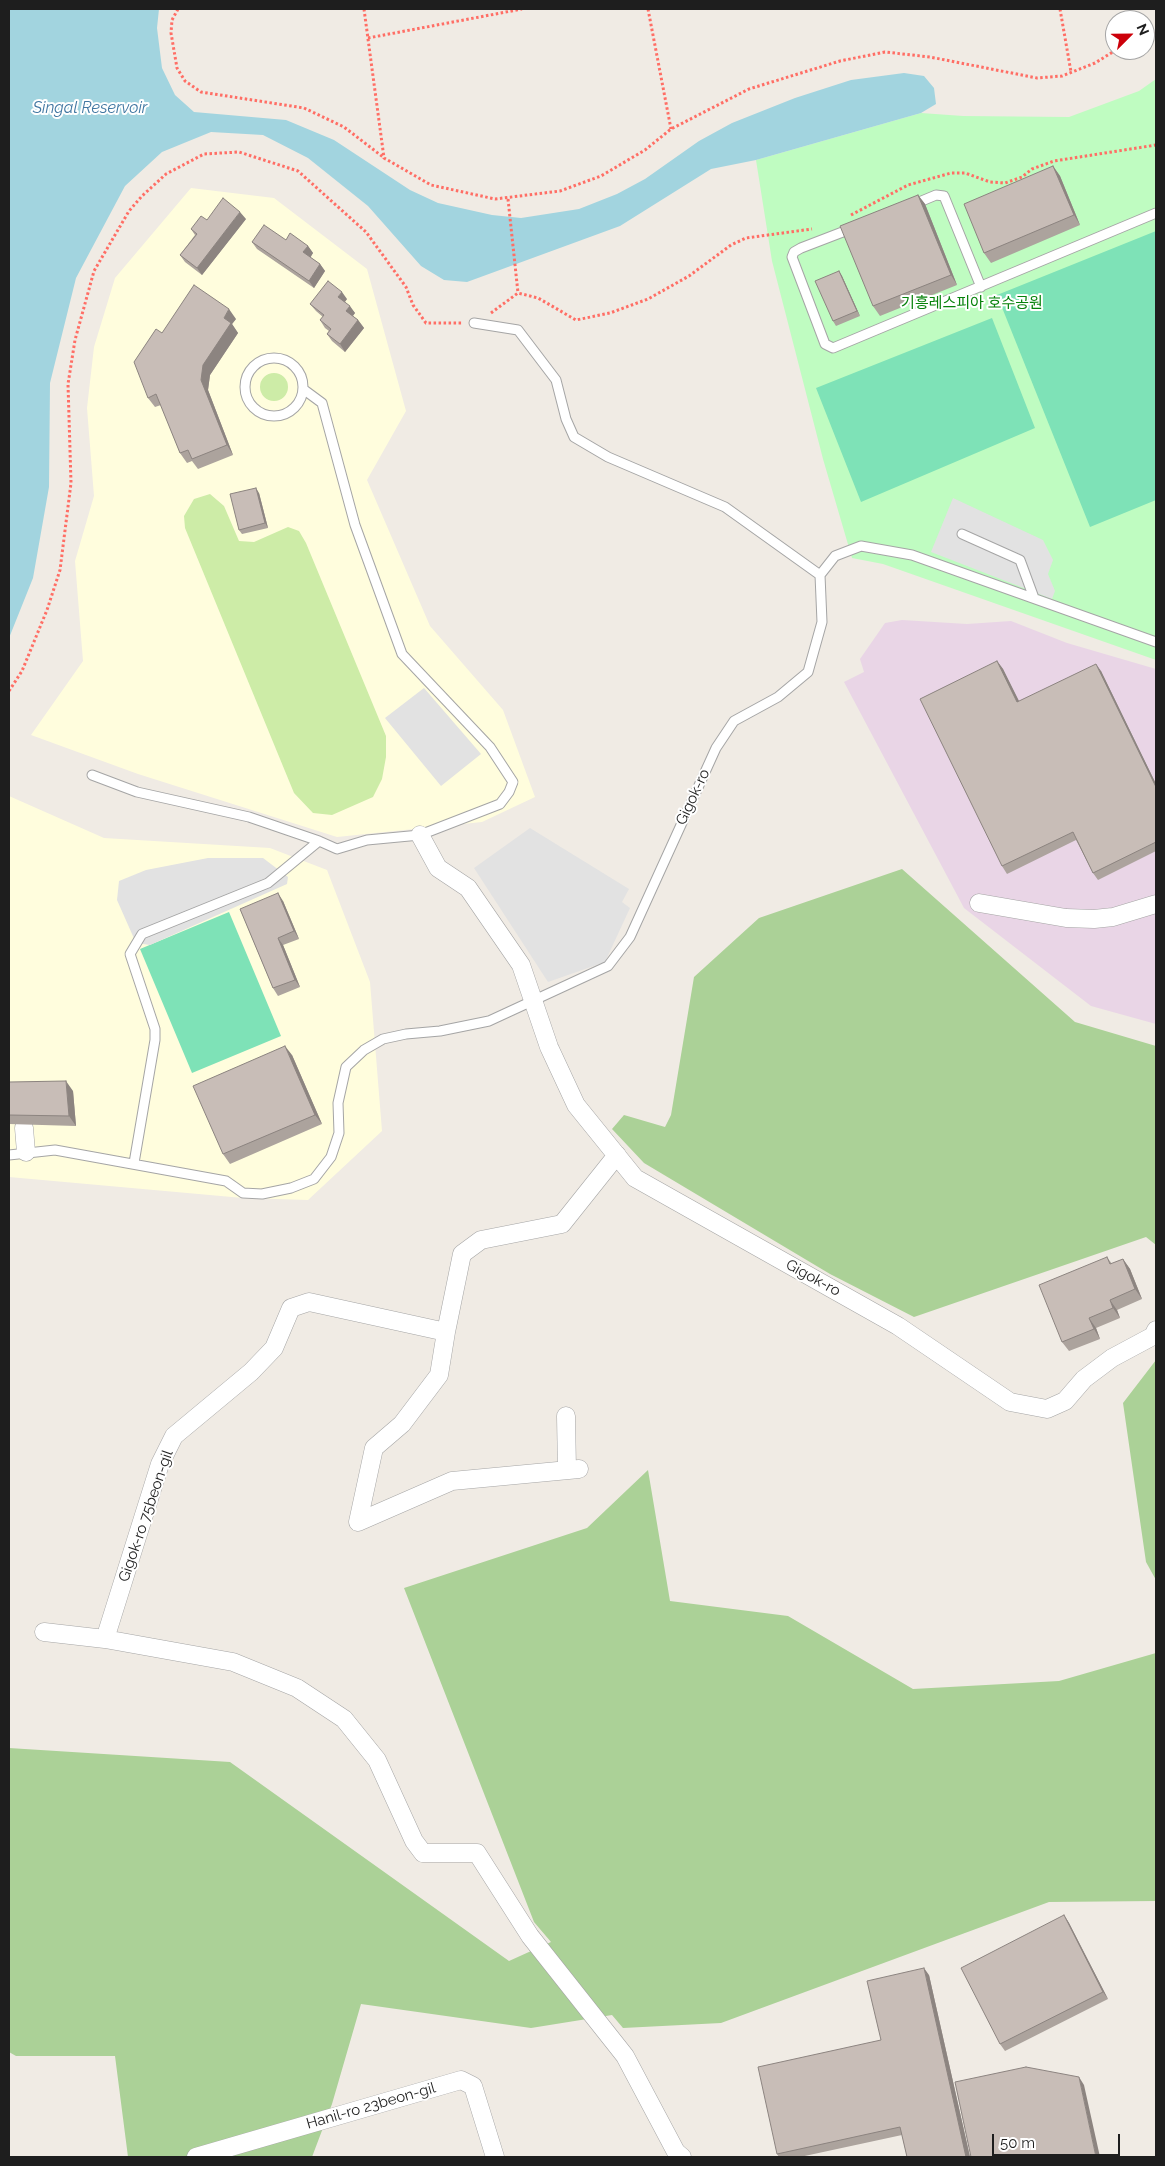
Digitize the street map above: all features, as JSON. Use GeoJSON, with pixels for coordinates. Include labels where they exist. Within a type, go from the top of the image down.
{"type":"FeatureCollection","features":[{"type":"Feature","properties":{"kind":"street","name":"Gigok-ro"},"geometry":{"type":"LineString","coordinates":[[420,835],[438,868],[468,888],[521,966],[532,1003],[549,1047],[576,1105],[636,1178],[898,1326],[1010,1402],[1048,1409],[1065,1401],[1084,1379],[1112,1358],[1153,1336],[1156,1330]]}},
{"type":"Feature","properties":{"kind":"street"},"geometry":{"type":"LineString","coordinates":[[979,903],[1066,918],[1094,919],[1113,916],[1156,904]]}},
{"type":"Feature","properties":{"kind":"street"},"geometry":{"type":"LineString","coordinates":[[17,1154],[24,1128]]}},
{"type":"Feature","properties":{"kind":"street"},"geometry":{"type":"LineString","coordinates":[[566,1416],[573,1470],[452,1481],[358,1522],[374,1448],[402,1424],[438,1375],[462,1254],[481,1240],[562,1224],[617,1155]]}},
{"type":"Feature","properties":{"kind":"street","name":"Gigok-ro 75beon-gil"},"geometry":{"type":"LineString","coordinates":[[105,1639],[160,1464],[174,1436],[251,1372],[274,1348],[291,1308],[309,1302],[446,1332]]}},
{"type":"Feature","properties":{"kind":"street"},"geometry":{"type":"LineString","coordinates":[[44,1632],[105,1639],[233,1662],[297,1688],[344,1719],[377,1760],[414,1841],[423,1853],[477,1853],[530,1936],[625,2056],[673,2156]]}},
{"type":"Feature","properties":{"kind":"street","name":"Hanil-ro 23beon-gil"},"geometry":{"type":"LineString","coordinates":[[196,2157],[461,2080],[472,2086],[495,2157]]}},
{"type":"Feature","properties":{"kind":"lane"},"geometry":{"type":"LineString","coordinates":[[900,209],[936,195],[944,196],[981,287]]}},
{"type":"Feature","properties":{"kind":"lane"},"geometry":{"type":"LineString","coordinates":[[864,224],[801,248],[794,252],[792,257],[825,344],[833,348],[1156,213]]}},
{"type":"Feature","properties":{"kind":"lane"},"geometry":{"type":"LineString","coordinates":[[474,323],[518,330],[556,380],[566,420],[574,437],[608,457],[725,507],[820,576],[835,556],[861,546],[912,555],[1156,642]]}},
{"type":"Feature","properties":{"kind":"lane"},"geometry":{"type":"LineString","coordinates":[[92,775],[137,792],[249,817],[319,840],[337,849],[367,840],[420,835],[500,804],[509,792],[513,782],[490,747],[402,654],[355,525],[322,404],[302,389],[297,370],[282,359],[272,358],[254,366],[245,382],[245,392],[254,408],[270,416],[288,412],[295,406],[302,389]]}},
{"type":"Feature","properties":{"kind":"lane"},"geometry":{"type":"LineString","coordinates":[[962,534],[1020,560],[1034,598]]}},
{"type":"Feature","properties":{"kind":"lane","name":"Gigok-ro"},"geometry":{"type":"LineString","coordinates":[[532,1003],[608,966],[630,937],[716,748],[734,721],[778,697],[808,672],[822,622],[820,576]]}},
{"type":"Feature","properties":{"kind":"lane"},"geometry":{"type":"LineString","coordinates":[[134,1163],[156,1040],[155,1029],[130,954],[142,934],[268,883],[319,840]]}},
{"type":"Feature","properties":{"kind":"lane"},"geometry":{"type":"LineString","coordinates":[[17,1154],[55,1150],[134,1163],[226,1181],[243,1193],[262,1194],[291,1188],[314,1179],[332,1157],[339,1133],[338,1103],[346,1067],[364,1050],[383,1039],[440,1031],[489,1021],[532,1003]]}},
{"type":"Feature","properties":{"kind":"path"},"geometry":{"type":"LineString","coordinates":[[178,9],[172,20],[171,34],[177,68],[185,80],[201,92],[304,108],[344,127],[384,158],[431,185],[495,199],[560,192],[601,176],[645,150],[671,129],[749,89],[840,61],[885,52],[930,56],[1037,78],[1062,76],[1095,63],[1105,57]]}},
{"type":"Feature","properties":{"kind":"path"},"geometry":{"type":"LineString","coordinates":[[364,9],[384,158]]}},
{"type":"Feature","properties":{"kind":"path"},"geometry":{"type":"LineString","coordinates":[[368,38],[522,9]]}},
{"type":"Feature","properties":{"kind":"path"},"geometry":{"type":"LineString","coordinates":[[648,9],[671,129]]}},
{"type":"Feature","properties":{"kind":"path"},"geometry":{"type":"LineString","coordinates":[[1060,9],[1071,73]]}},
{"type":"Feature","properties":{"kind":"path"},"geometry":{"type":"LineString","coordinates":[[848,217],[908,185],[951,172],[965,173],[990,182],[1006,182],[1022,177],[1032,169],[1054,161],[1156,145]]}},
{"type":"Feature","properties":{"kind":"path"},"geometry":{"type":"LineString","coordinates":[[9,691],[22,671],[47,610],[60,570],[71,483],[68,384],[75,340],[94,272],[116,230],[129,212],[142,196],[166,174],[204,154],[239,152],[298,171],[366,232],[406,287],[413,305],[426,323],[474,323],[518,293],[538,298],[576,320],[610,314],[648,299],[689,276],[731,245],[746,238],[816,228]]}},
{"type":"Feature","properties":{"kind":"path"},"geometry":{"type":"LineString","coordinates":[[508,199],[518,276],[518,293]]}},
{"type":"Feature","properties":{"kind":"shaded area"},"geometry":{"type":"Polygon","coordinates":[[[191,188],[274,198],[367,269],[406,411],[367,480],[430,626],[503,710],[535,797],[482,822],[337,837],[138,774],[31,735],[83,661],[75,561],[94,496],[87,408],[94,347],[115,278],[191,188]]]}},
{"type":"Feature","properties":{"kind":"shaded area"},"geometry":{"type":"Polygon","coordinates":[[[953,498],[1043,540],[1053,560],[1048,574],[1055,591],[1052,599],[931,552],[953,498]]]}},
{"type":"Feature","properties":{"kind":"shaded area"},"geometry":{"type":"Polygon","coordinates":[[[902,620],[967,624],[1011,621],[1067,643],[1156,669],[1156,1024],[1091,1006],[964,908],[844,682],[864,672],[860,659],[885,623],[902,620]]]}},
{"type":"Feature","properties":{"kind":"shaded area"},"geometry":{"type":"Polygon","coordinates":[[[424,688],[481,754],[441,786],[385,718],[424,688]]]}},
{"type":"Feature","properties":{"kind":"shaded area"},"geometry":{"type":"Polygon","coordinates":[[[9,796],[104,838],[270,848],[327,870],[370,982],[382,1131],[308,1200],[243,1198],[9,1177],[9,796]]]}},
{"type":"Feature","properties":{"kind":"shaded area"},"geometry":{"type":"Polygon","coordinates":[[[530,828],[629,889],[622,902],[630,908],[605,962],[548,982],[474,868],[530,828]]]}},
{"type":"Feature","properties":{"kind":"shaded area"},"geometry":{"type":"Polygon","coordinates":[[[208,858],[263,858],[288,877],[287,884],[150,945],[136,943],[117,900],[119,881],[146,870],[208,858]]]}},
{"type":"Feature","properties":{"kind":"green space","name":"기흥레스피아 호수공원"},"geometry":{"type":"Polygon","coordinates":[[[1156,79],[1156,660],[883,564],[852,558],[823,459],[772,261],[756,160],[921,113],[963,116],[1069,117],[1139,91],[1156,79]]]}},
{"type":"Feature","properties":{"kind":"green space"},"geometry":{"type":"Polygon","coordinates":[[[1156,231],[1156,500],[1090,527],[997,295],[1156,231]]]}},
{"type":"Feature","properties":{"kind":"green space"},"geometry":{"type":"Polygon","coordinates":[[[992,318],[1035,428],[861,502],[816,388],[992,318]]]}},
{"type":"Feature","properties":{"kind":"green space"},"geometry":{"type":"Polygon","coordinates":[[[274,373],[284,377],[288,387],[284,397],[274,401],[264,397],[260,387],[264,377],[274,373]]]}},
{"type":"Feature","properties":{"kind":"green space"},"geometry":{"type":"Polygon","coordinates":[[[210,494],[224,506],[239,541],[254,542],[288,527],[299,531],[306,543],[386,736],[386,757],[382,779],[373,797],[332,815],[313,813],[294,793],[185,528],[184,516],[194,499],[210,494]]]}},
{"type":"Feature","properties":{"kind":"green space"},"geometry":{"type":"Polygon","coordinates":[[[902,869],[1075,1022],[1156,1046],[1156,1245],[1146,1237],[914,1317],[830,1274],[644,1163],[612,1129],[624,1115],[665,1127],[671,1115],[694,977],[759,918],[902,869]]]}},
{"type":"Feature","properties":{"kind":"green space"},"geometry":{"type":"Polygon","coordinates":[[[229,912],[281,1036],[192,1073],[140,949],[229,912]]]}},
{"type":"Feature","properties":{"kind":"green space"},"geometry":{"type":"Polygon","coordinates":[[[1156,1360],[1156,1580],[1146,1562],[1123,1403],[1156,1360]]]}},
{"type":"Feature","properties":{"kind":"green space"},"geometry":{"type":"Polygon","coordinates":[[[648,1470],[670,1601],[788,1616],[913,1689],[1059,1681],[1156,1653],[1156,1901],[1049,1902],[721,2023],[623,2028],[612,2015],[531,2028],[361,2004],[332,2104],[312,2157],[128,2157],[115,2056],[16,2056],[9,2052],[9,1748],[230,1762],[509,1961],[551,1942],[534,1922],[404,1588],[587,1528],[648,1470]]]}},
{"type":"Feature","properties":{"kind":"water","name":"Singal Reservoir"},"geometry":{"type":"Polygon","coordinates":[[[9,9],[159,9],[157,28],[162,68],[175,95],[194,112],[286,120],[334,140],[410,190],[438,203],[492,215],[521,218],[579,209],[617,194],[645,179],[699,141],[732,123],[795,98],[851,80],[904,73],[924,76],[934,88],[936,104],[921,113],[756,160],[711,169],[620,226],[467,282],[444,280],[421,266],[368,206],[308,158],[263,135],[211,132],[162,152],[125,186],[76,278],[50,383],[49,487],[33,578],[9,638],[9,9]]]}},
{"type":"Feature","properties":{"kind":"building"},"geometry":{"type":"Polygon","coordinates":[[[1053,166],[1074,215],[984,253],[964,204],[1053,166]]]}},
{"type":"Feature","properties":{"kind":"building"},"geometry":{"type":"Polygon","coordinates":[[[918,195],[951,275],[873,306],[840,226],[918,195]]]}},
{"type":"Feature","properties":{"kind":"building"},"geometry":{"type":"Polygon","coordinates":[[[223,198],[240,212],[197,268],[180,255],[197,234],[191,229],[201,216],[207,220],[223,198]]]}},
{"type":"Feature","properties":{"kind":"building"},"geometry":{"type":"Polygon","coordinates":[[[264,225],[286,240],[290,233],[308,246],[303,252],[320,264],[309,281],[252,242],[264,225]]]}},
{"type":"Feature","properties":{"kind":"building"},"geometry":{"type":"Polygon","coordinates":[[[839,271],[857,311],[833,321],[815,281],[839,271]]]}},
{"type":"Feature","properties":{"kind":"building"},"geometry":{"type":"Polygon","coordinates":[[[328,281],[342,292],[338,297],[350,306],[346,311],[358,320],[340,344],[327,334],[331,329],[320,320],[324,315],[310,304],[328,281]]]}},
{"type":"Feature","properties":{"kind":"building"},"geometry":{"type":"Polygon","coordinates":[[[194,285],[229,309],[224,318],[231,323],[203,365],[201,380],[227,445],[192,459],[188,450],[180,453],[156,394],[148,398],[134,362],[156,329],[162,333],[194,285]]]}},
{"type":"Feature","properties":{"kind":"building"},"geometry":{"type":"Polygon","coordinates":[[[256,488],[265,523],[239,530],[230,494],[256,488]]]}},
{"type":"Feature","properties":{"kind":"building"},"geometry":{"type":"Polygon","coordinates":[[[997,661],[1017,702],[1096,664],[1156,787],[1156,842],[1093,873],[1073,832],[1002,866],[920,699],[997,661]]]}},
{"type":"Feature","properties":{"kind":"building"},"geometry":{"type":"Polygon","coordinates":[[[278,893],[294,931],[278,938],[295,980],[273,988],[240,909],[278,893]]]}},
{"type":"Feature","properties":{"kind":"building"},"geometry":{"type":"Polygon","coordinates":[[[285,1046],[315,1115],[223,1154],[193,1086],[285,1046]]]}},
{"type":"Feature","properties":{"kind":"building"},"geometry":{"type":"Polygon","coordinates":[[[66,1081],[69,1116],[9,1115],[9,1082],[66,1081]]]}},
{"type":"Feature","properties":{"kind":"building"},"geometry":{"type":"Polygon","coordinates":[[[1107,1257],[1110,1264],[1123,1259],[1135,1289],[1110,1300],[1113,1308],[1089,1318],[1094,1329],[1062,1342],[1039,1285],[1107,1257]]]}},
{"type":"Feature","properties":{"kind":"building"},"geometry":{"type":"Polygon","coordinates":[[[1064,1915],[1103,1992],[1000,2044],[961,1968],[1064,1915]]]}},
{"type":"Feature","properties":{"kind":"building"},"geometry":{"type":"Polygon","coordinates":[[[924,1968],[966,2157],[907,2157],[900,2127],[777,2154],[758,2067],[881,2040],[867,1981],[924,1968]]]}},
{"type":"Feature","properties":{"kind":"building"},"geometry":{"type":"Polygon","coordinates":[[[1026,2067],[1079,2077],[1096,2157],[971,2157],[955,2082],[1026,2067]]]}}]}
